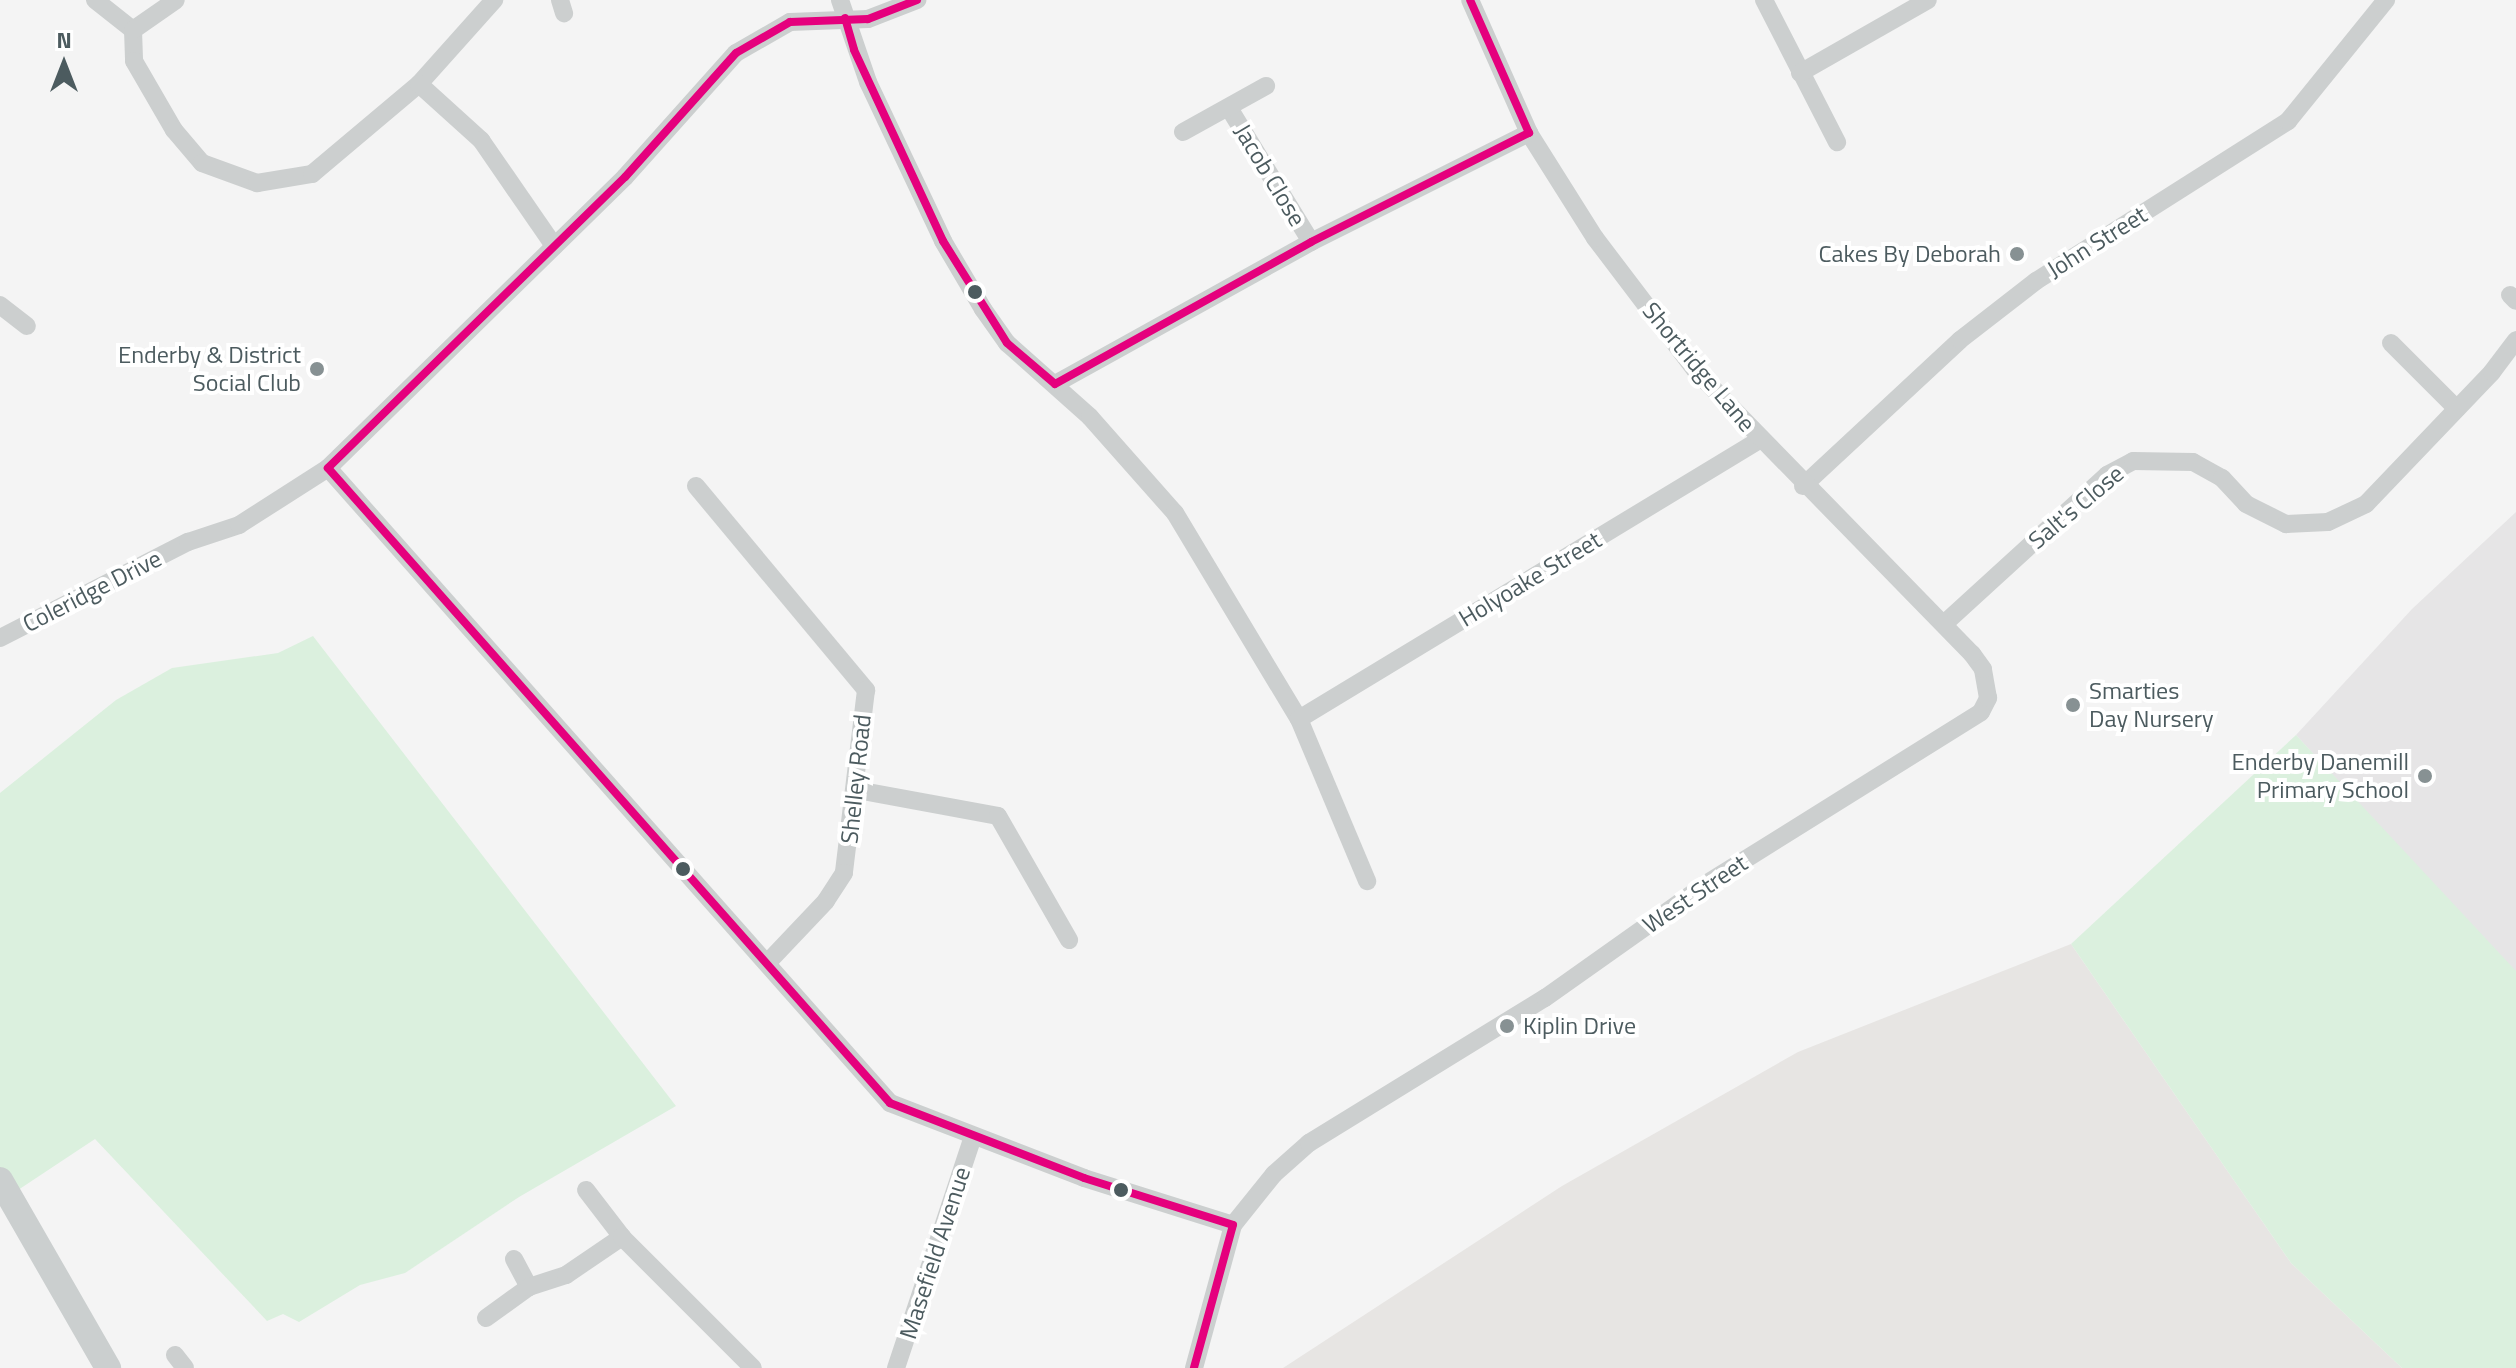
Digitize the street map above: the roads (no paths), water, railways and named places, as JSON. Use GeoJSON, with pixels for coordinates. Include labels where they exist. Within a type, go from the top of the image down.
{"type":"FeatureCollection","features":[{"type":"Feature","properties":{"kind":"street"},"geometry":{"type":"LineString","coordinates":[[95,0],[133,30],[134,61],[174,130],[202,163],[257,183],[312,174],[419,84],[494,0]]}},
{"type":"Feature","properties":{"kind":"street"},"geometry":{"type":"LineString","coordinates":[[133,30],[176,0]]}},
{"type":"Feature","properties":{"kind":"street","name":"Coleridge Drive"},"geometry":{"type":"LineString","coordinates":[[0,638],[188,542],[239,525],[328,468],[625,177],[736,53],[790,22],[843,9],[868,19],[917,0]]}},
{"type":"Feature","properties":{"kind":"street","name":"Shortridge Lane"},"geometry":{"type":"LineString","coordinates":[[1470,0],[1529,133],[1595,238],[1696,371],[1803,486],[1945,623],[1983,669],[1989,689]]}},
{"type":"Feature","properties":{"kind":"street"},"geometry":{"type":"LineString","coordinates":[[1764,0],[1837,142]]}},
{"type":"Feature","properties":{"kind":"street"},"geometry":{"type":"LineString","coordinates":[[1800,73],[1928,0]]}},
{"type":"Feature","properties":{"kind":"street","name":"John Street"},"geometry":{"type":"LineString","coordinates":[[1803,486],[1960,340],[2036,281],[2288,121],[2386,0]]}},
{"type":"Feature","properties":{"kind":"street"},"geometry":{"type":"LineString","coordinates":[[843,9],[854,50],[943,241],[1007,343],[1055,384],[1175,513],[1299,719],[1367,881]]}},
{"type":"Feature","properties":{"kind":"street"},"geometry":{"type":"LineString","coordinates":[[419,84],[481,140],[554,246]]}},
{"type":"Feature","properties":{"kind":"street","name":"Jacob Close"},"geometry":{"type":"LineString","coordinates":[[1183,132],[1266,86]]}},
{"type":"Feature","properties":{"kind":"street","name":"Jacob Close"},"geometry":{"type":"LineString","coordinates":[[1229,108],[1311,242]]}},
{"type":"Feature","properties":{"kind":"street"},"geometry":{"type":"LineString","coordinates":[[1055,384],[1311,242],[1529,133]]}},
{"type":"Feature","properties":{"kind":"street"},"geometry":{"type":"LineString","coordinates":[[0,305],[27,326]]}},
{"type":"Feature","properties":{"kind":"street","name":"Salt's Close"},"geometry":{"type":"LineString","coordinates":[[1945,623],[2107,475],[2133,461],[2193,462],[2222,478],[2246,504],[2286,524],[2328,522],[2366,504],[2457,409],[2516,340]]}},
{"type":"Feature","properties":{"kind":"street"},"geometry":{"type":"LineString","coordinates":[[2391,343],[2457,409]]}},
{"type":"Feature","properties":{"kind":"street","name":"Holyoake Street"},"geometry":{"type":"LineString","coordinates":[[1299,719],[1761,439]]}},
{"type":"Feature","properties":{"kind":"street"},"geometry":{"type":"LineString","coordinates":[[328,468],[769,961],[890,1103],[973,1137],[1233,1225],[1194,1368]]}},
{"type":"Feature","properties":{"kind":"street","name":"Shelley Road"},"geometry":{"type":"LineString","coordinates":[[696,486],[866,690],[857,790],[844,873],[826,901],[769,961]]}},
{"type":"Feature","properties":{"kind":"street","name":"West Street"},"geometry":{"type":"LineString","coordinates":[[1233,1225],[1274,1174],[1309,1143],[1545,998],[1706,884],[1981,712],[1989,689]]}},
{"type":"Feature","properties":{"kind":"street"},"geometry":{"type":"LineString","coordinates":[[857,790],[998,816],[1069,940]]}},
{"type":"Feature","properties":{"kind":"street","name":"Masefield Avenue"},"geometry":{"type":"LineString","coordinates":[[896,1368],[973,1137]]}},
{"type":"Feature","properties":{"kind":"street"},"geometry":{"type":"LineString","coordinates":[[0,1180],[108,1368]]}},
{"type":"Feature","properties":{"kind":"street"},"geometry":{"type":"LineString","coordinates":[[586,1190],[622,1237],[753,1368]]}},
{"type":"Feature","properties":{"kind":"street"},"geometry":{"type":"LineString","coordinates":[[486,1318],[529,1287],[566,1275],[622,1237]]}},
{"type":"Feature","properties":{"kind":"street"},"geometry":{"type":"LineString","coordinates":[[514,1259],[529,1287]]}},
{"type":"Feature","properties":{"kind":"place","name":"Cakes By Deborah"},"geometry":{"type":"Point","coordinates":[2017,254]}},
{"type":"Feature","properties":{"kind":"place","name":"Enderby & District Social Club"},"geometry":{"type":"Point","coordinates":[317,369]}},
{"type":"Feature","properties":{"kind":"place","name":"Smarties Day Nursery"},"geometry":{"type":"Point","coordinates":[2073,705]}},
{"type":"Feature","properties":{"kind":"place","name":"Enderby Danemill Primary School"},"geometry":{"type":"Point","coordinates":[2425,776]}},
{"type":"Feature","properties":{"kind":"place","name":"Kiplin Drive"},"geometry":{"type":"Point","coordinates":[1507,1026]}}]}
